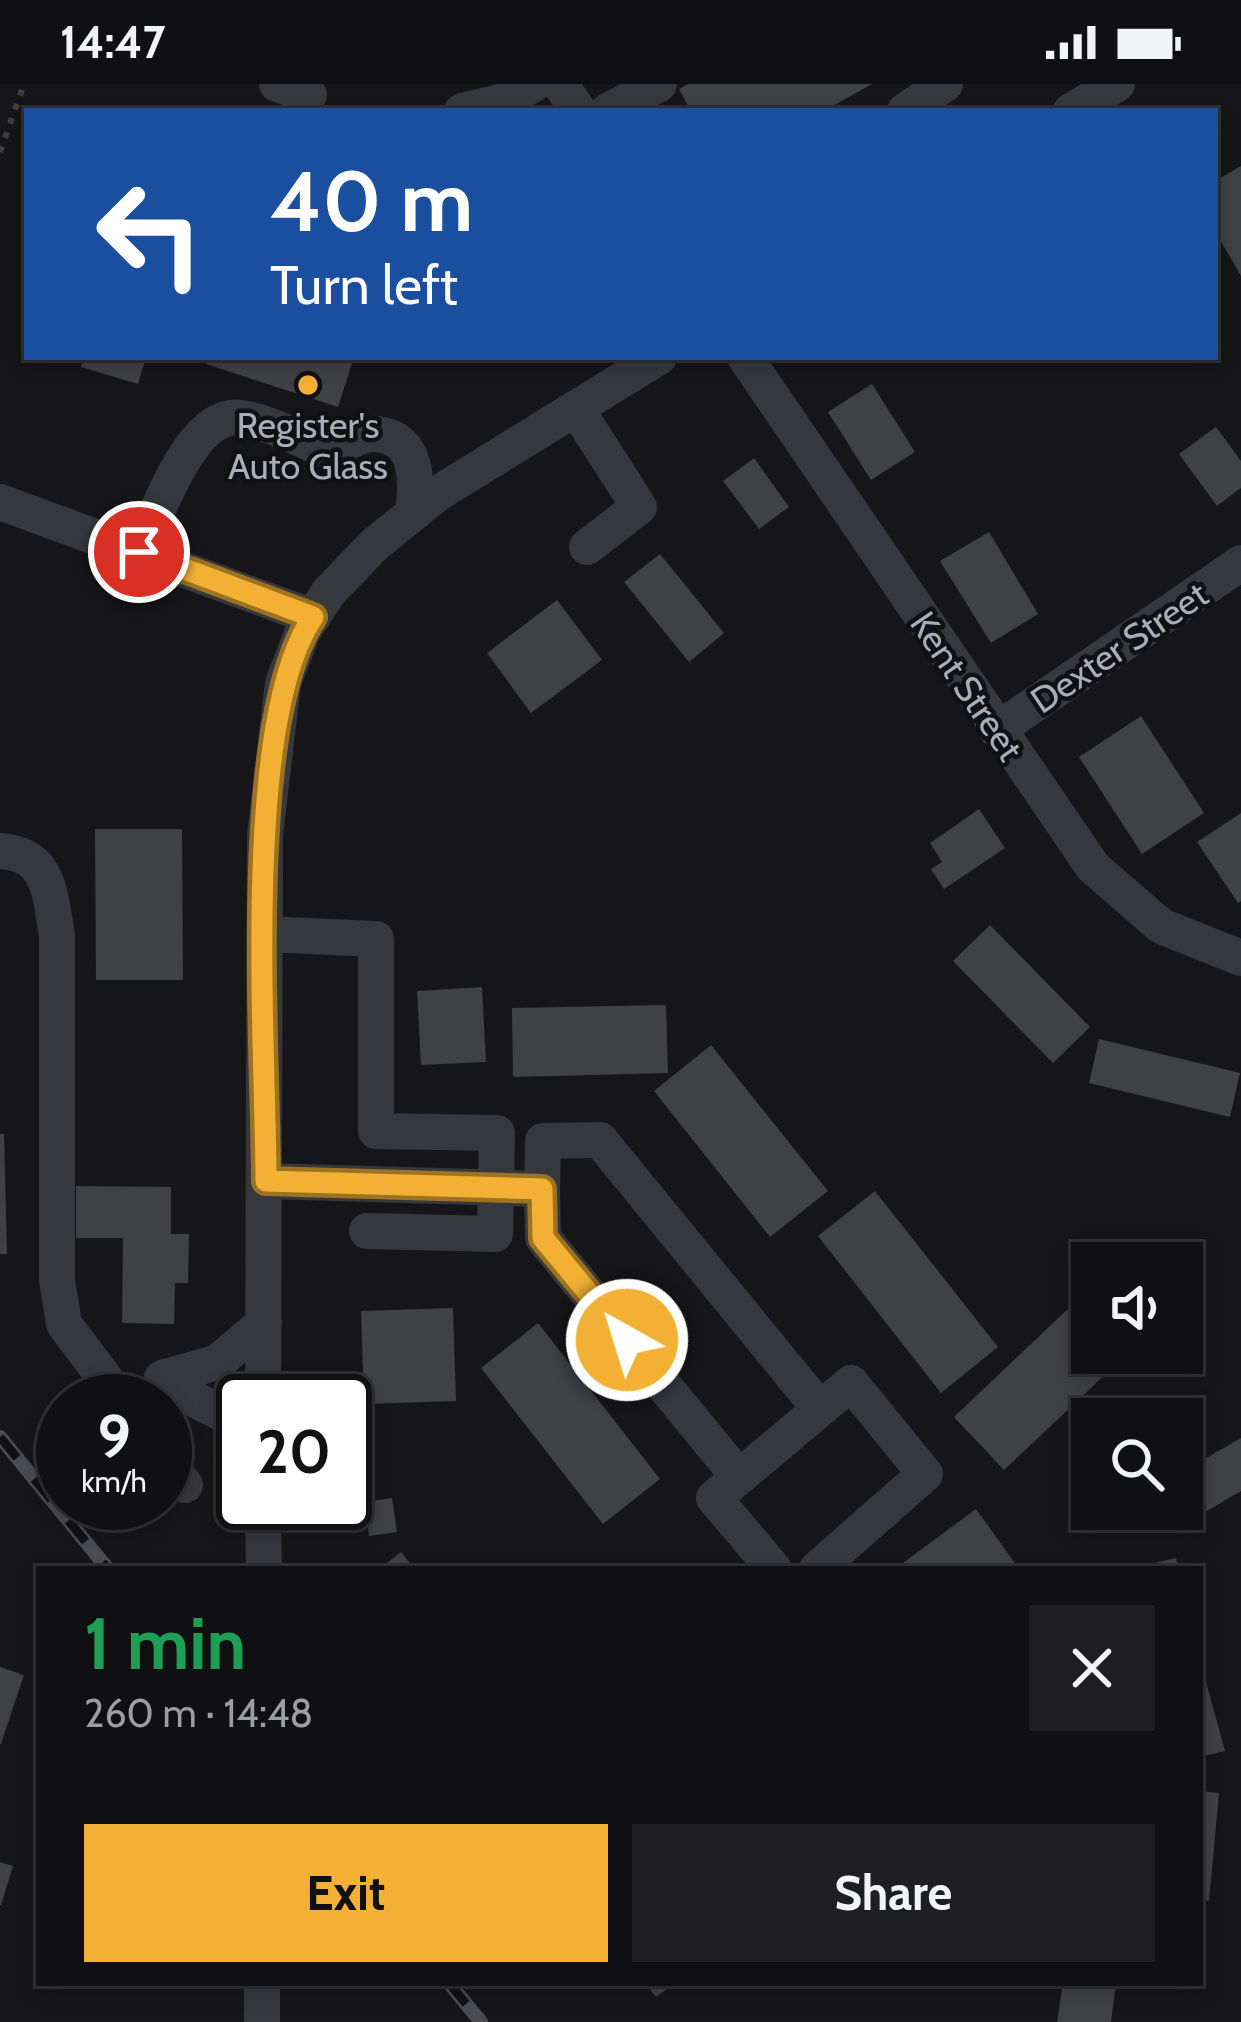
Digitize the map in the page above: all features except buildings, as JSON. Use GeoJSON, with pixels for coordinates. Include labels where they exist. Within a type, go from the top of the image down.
{"type":"FeatureCollection","features":[{"type":"Feature","properties":{"kind":"street"},"geometry":{"type":"LineString","coordinates":[[476,108],[500,103],[534,84]]}},
{"type":"Feature","properties":{"kind":"street"},"geometry":{"type":"LineString","coordinates":[[627,108],[659,84]]}},
{"type":"Feature","properties":{"kind":"street"},"geometry":{"type":"LineString","coordinates":[[909,108],[945,84]]}},
{"type":"Feature","properties":{"kind":"street"},"geometry":{"type":"LineString","coordinates":[[1069,101],[1117,84]]}},
{"type":"Feature","properties":{"kind":"street"},"geometry":{"type":"LineString","coordinates":[[263,1374],[266,934],[272,749],[283,683],[313,617],[374,545],[412,514],[654,360]]}},
{"type":"Feature","properties":{"kind":"street","name":"Kent Street"},"geometry":{"type":"LineString","coordinates":[[747,360],[1064,830],[1119,895],[1184,939],[1241,958]]}},
{"type":"Feature","properties":{"kind":"street"},"geometry":{"type":"LineString","coordinates":[[577,410],[639,507],[586,547]]}},
{"type":"Feature","properties":{"kind":"street"},"geometry":{"type":"LineString","coordinates":[[139,552],[198,436],[220,421],[239,417],[329,451],[364,435],[387,438],[411,456],[419,482],[412,514]]}},
{"type":"Feature","properties":{"kind":"street"},"geometry":{"type":"LineString","coordinates":[[0,502],[313,617]]}},
{"type":"Feature","properties":{"kind":"street","name":"Dexter Street"},"geometry":{"type":"LineString","coordinates":[[997,730],[1241,563]]}},
{"type":"Feature","properties":{"kind":"street"},"geometry":{"type":"LineString","coordinates":[[0,851],[22,853],[40,866],[49,887],[57,936],[57,1280],[64,1324],[102,1374]]}},
{"type":"Feature","properties":{"kind":"street"},"geometry":{"type":"LineString","coordinates":[[266,934],[376,939],[376,1131],[497,1132],[495,1234],[367,1232]]}},
{"type":"Feature","properties":{"kind":"street"},"geometry":{"type":"LineString","coordinates":[[738,1476],[543,1238],[543,1141],[600,1140],[820,1409]]}},
{"type":"Feature","properties":{"kind":"street"},"geometry":{"type":"LineString","coordinates":[[266,1181],[542,1189]]}},
{"type":"Feature","properties":{"kind":"street"},"geometry":{"type":"LineString","coordinates":[[176,1374],[218,1362],[264,1323]]}},
{"type":"Feature","properties":{"kind":"street"},"geometry":{"type":"LineString","coordinates":[[772,1566],[715,1498],[851,1383],[925,1474],[820,1566]]}},
{"type":"Feature","properties":{"kind":"street"},"geometry":{"type":"LineString","coordinates":[[263,1530],[264,1566]]}},
{"type":"Feature","properties":{"kind":"street"},"geometry":{"type":"LineString","coordinates":[[262,1986],[262,2022]]}},
{"type":"Feature","properties":{"kind":"path"},"geometry":{"type":"LineString","coordinates":[[0,152],[24,84]]}},
{"type":"Feature","properties":{"kind":"railway"},"geometry":{"type":"LineString","coordinates":[[0,1437],[106,1566]]}},
{"type":"Feature","properties":{"kind":"railway"},"geometry":{"type":"LineString","coordinates":[[451,1986],[481,2022]]}},
{"type":"Feature","properties":{"kind":"place","name":"Register's Auto Glass"},"geometry":{"type":"Point","coordinates":[308,385]}},
{"type":"Feature","properties":{"kind":"route"},"geometry":{"type":"LineString","coordinates":[[139,552],[313,617],[283,683],[272,749],[266,835],[266,1181],[542,1189],[543,1238],[627,1340]]}}]}
